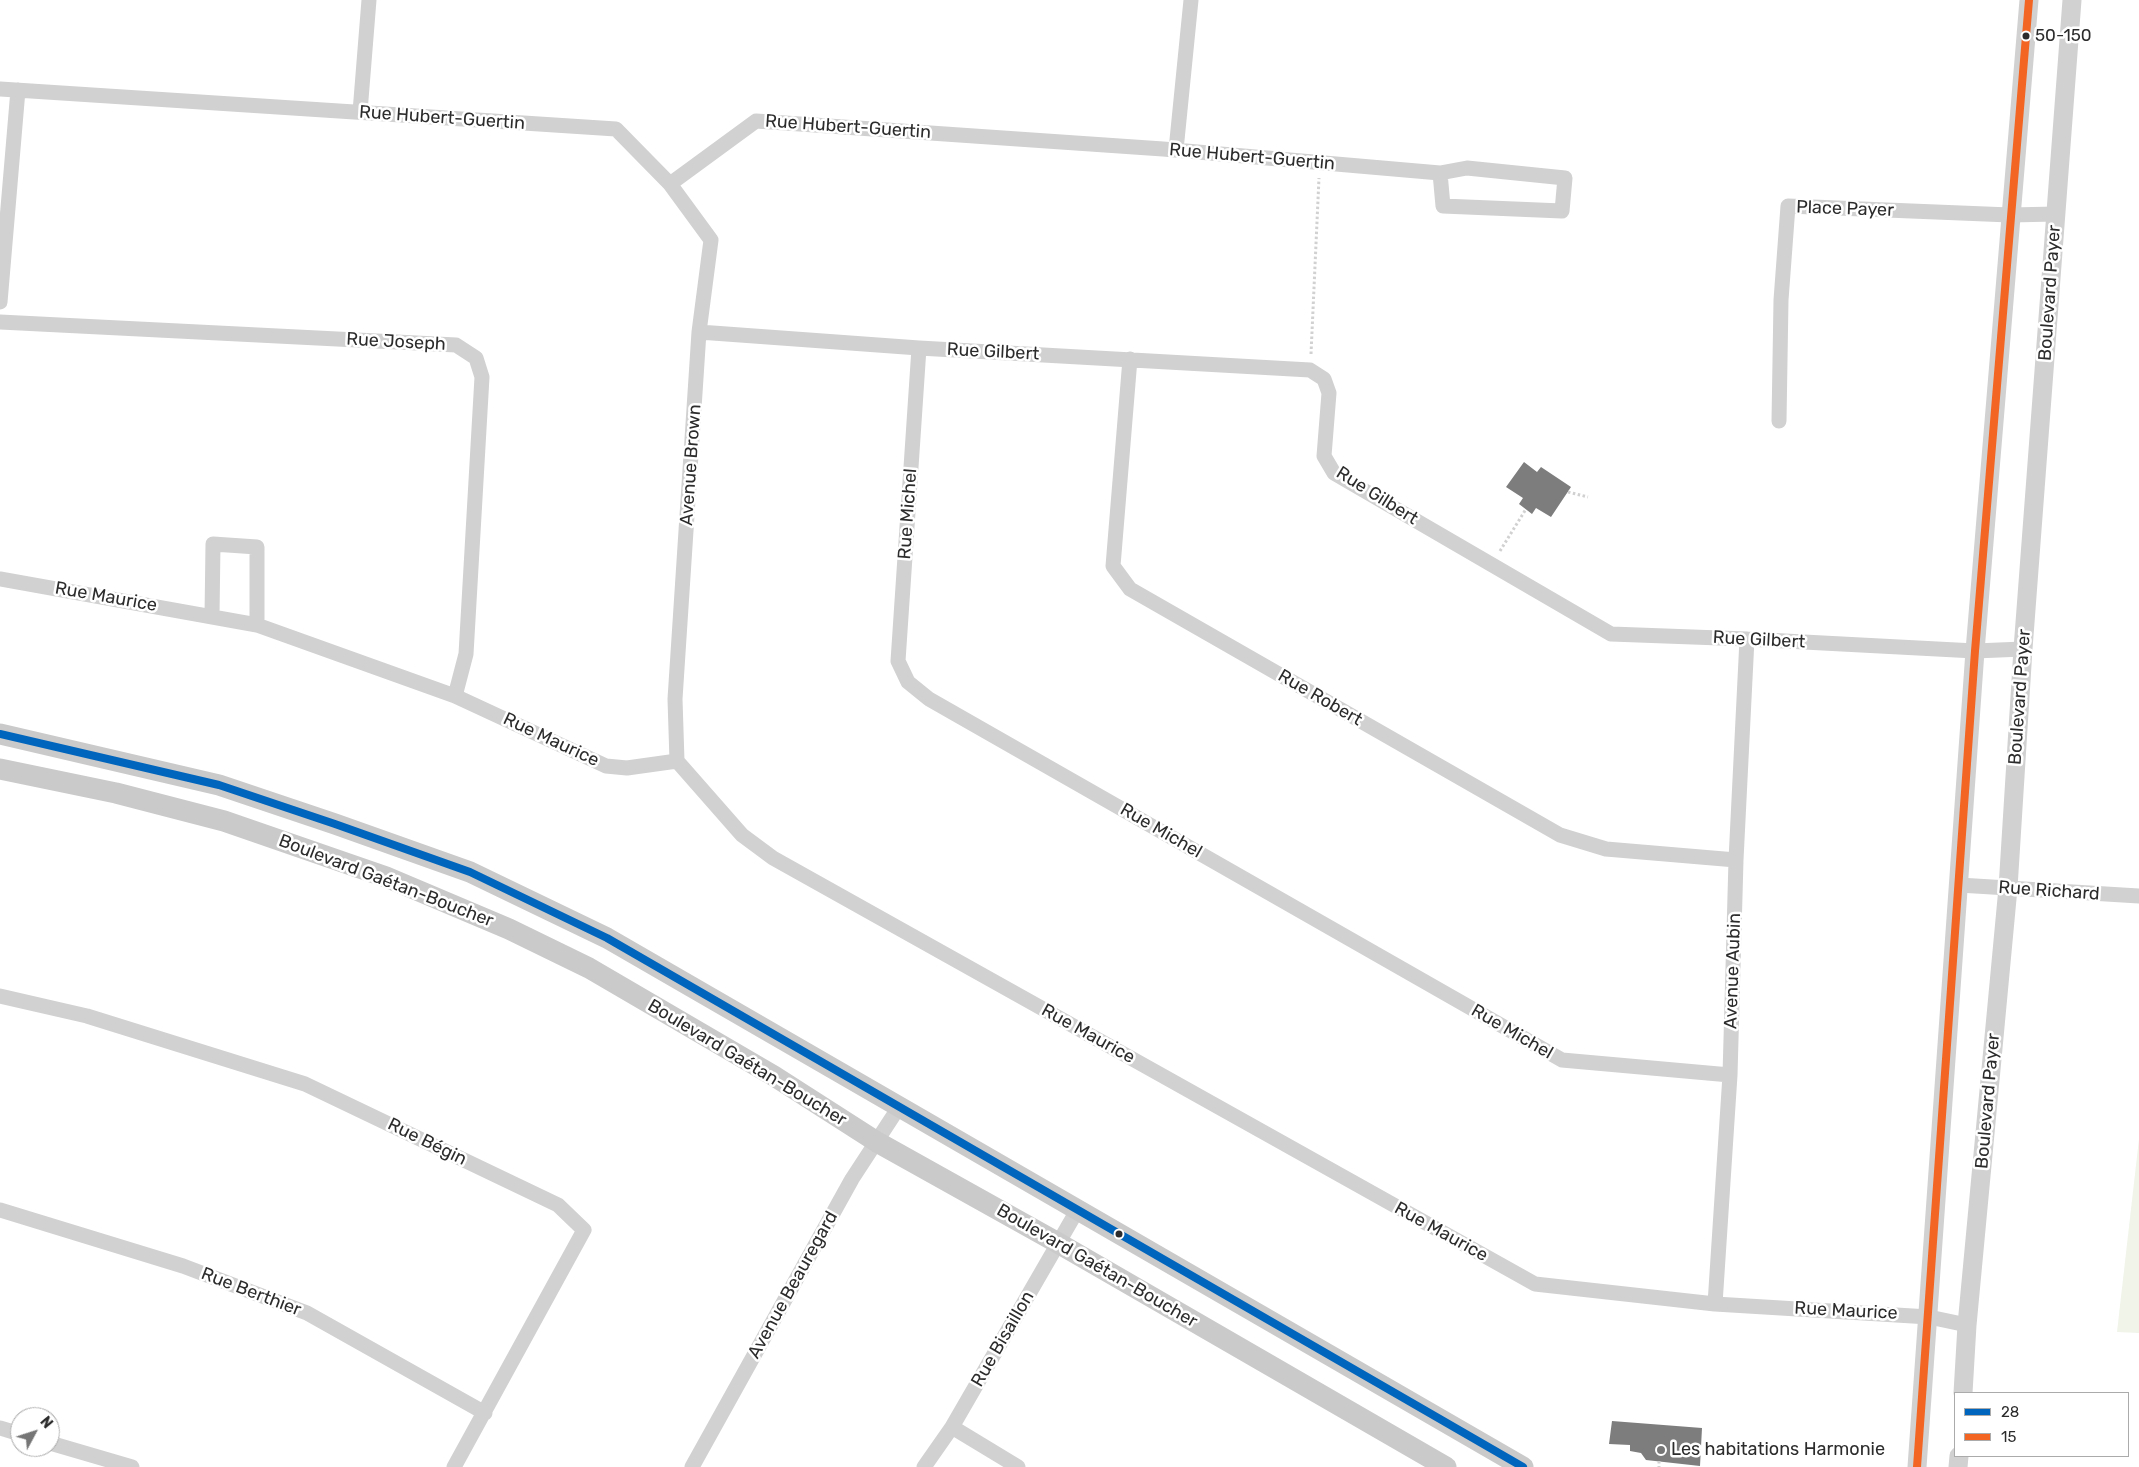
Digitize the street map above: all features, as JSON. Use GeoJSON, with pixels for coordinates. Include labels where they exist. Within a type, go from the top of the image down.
{"type":"FeatureCollection","features":[{"type":"Feature","properties":{"kind":"main road","name":"Boulevard Gaétan-Boucher"},"geometry":{"type":"LineString","coordinates":[[0,734],[219,785],[470,872],[608,938],[1523,1467]]}},
{"type":"Feature","properties":{"kind":"main road","name":"Boulevard Gaétan-Boucher"},"geometry":{"type":"LineString","coordinates":[[0,769],[124,794],[248,828],[386,878],[509,929],[589,968],[774,1076],[876,1142],[1058,1243],[1446,1467]]}},
{"type":"Feature","properties":{"kind":"street"},"geometry":{"type":"LineString","coordinates":[[360,112],[369,0]]}},
{"type":"Feature","properties":{"kind":"street"},"geometry":{"type":"LineString","coordinates":[[1176,150],[1190,0]]}},
{"type":"Feature","properties":{"kind":"street"},"geometry":{"type":"LineString","coordinates":[[1917,1467],[1975,651],[2029,0]]}},
{"type":"Feature","properties":{"kind":"street","name":"Boulevard Payer"},"geometry":{"type":"LineString","coordinates":[[1963,1392],[1966,1325],[2008,888],[2023,649],[2072,0]]}},
{"type":"Feature","properties":{"kind":"street","name":"Rue Hubert-Guertin"},"geometry":{"type":"LineString","coordinates":[[0,89],[616,129],[670,184],[756,120],[1176,150],[1440,173],[1467,168],[1565,178],[1562,211],[1443,206],[1440,173]]}},
{"type":"Feature","properties":{"kind":"street"},"geometry":{"type":"LineString","coordinates":[[0,302],[18,90]]}},
{"type":"Feature","properties":{"kind":"street","name":"Avenue Brown"},"geometry":{"type":"LineString","coordinates":[[670,184],[711,240],[700,332],[675,699],[678,761]]}},
{"type":"Feature","properties":{"kind":"street","name":"Place Payer"},"geometry":{"type":"LineString","coordinates":[[1779,421],[1781,300],[1788,206],[2010,215],[2056,214]]}},
{"type":"Feature","properties":{"kind":"street","name":"Rue Joseph"},"geometry":{"type":"LineString","coordinates":[[0,322],[456,344],[476,358],[482,377],[466,654],[455,696]]}},
{"type":"Feature","properties":{"kind":"street","name":"Rue Gilbert"},"geometry":{"type":"LineString","coordinates":[[700,332],[919,348],[1310,370],[1324,379],[1329,394],[1324,456],[1334,473],[1611,634],[1975,651],[2023,649]]}},
{"type":"Feature","properties":{"kind":"street","name":"Rue Michel"},"geometry":{"type":"LineString","coordinates":[[919,348],[898,661],[908,682],[938,704],[1562,1060],[1730,1075]]}},
{"type":"Feature","properties":{"kind":"street","name":"Rue Robert"},"geometry":{"type":"LineString","coordinates":[[1130,359],[1113,566],[1130,589],[1560,835],[1606,850],[1736,860]]}},
{"type":"Feature","properties":{"kind":"street"},"geometry":{"type":"LineString","coordinates":[[212,616],[213,544],[257,547],[257,625]]}},
{"type":"Feature","properties":{"kind":"street","name":"Rue Maurice"},"geometry":{"type":"LineString","coordinates":[[0,579],[257,625],[455,696],[606,766],[627,768],[678,761],[742,835],[772,858],[1535,1284],[1715,1304],[1929,1317],[1966,1325]]}},
{"type":"Feature","properties":{"kind":"street","name":"Avenue Aubin"},"geometry":{"type":"LineString","coordinates":[[1715,1304],[1730,1075],[1736,860],[1748,639]]}},
{"type":"Feature","properties":{"kind":"street","name":"Rue Richard"},"geometry":{"type":"LineString","coordinates":[[1959,886],[2139,896]]}},
{"type":"Feature","properties":{"kind":"street","name":"Rue Bégin"},"geometry":{"type":"LineString","coordinates":[[0,996],[87,1016],[305,1084],[558,1205],[584,1230],[454,1467]]}},
{"type":"Feature","properties":{"kind":"street","name":"Avenue Beauregard"},"geometry":{"type":"LineString","coordinates":[[692,1467],[852,1179],[900,1107]]}},
{"type":"Feature","properties":{"kind":"street","name":"Rue Bisaillon"},"geometry":{"type":"LineString","coordinates":[[924,1467],[952,1427],[1078,1209]]}},
{"type":"Feature","properties":{"kind":"street","name":"Rue Berthier"},"geometry":{"type":"LineString","coordinates":[[0,1210],[183,1266],[307,1313],[485,1413]]}},
{"type":"Feature","properties":{"kind":"street"},"geometry":{"type":"LineString","coordinates":[[952,1427],[1018,1467]]}},
{"type":"Feature","properties":{"kind":"street"},"geometry":{"type":"LineString","coordinates":[[60,1446],[132,1467]]}},
{"type":"Feature","properties":{"kind":"path"},"geometry":{"type":"LineString","coordinates":[[1310,370],[1319,163]]}},
{"type":"Feature","properties":{"kind":"path"},"geometry":{"type":"LineString","coordinates":[[1568,492],[1588,497]]}},
{"type":"Feature","properties":{"kind":"path"},"geometry":{"type":"LineString","coordinates":[[1491,564],[1526,510]]}},
{"type":"Feature","properties":{"kind":"path"},"geometry":{"type":"LineString","coordinates":[[1659,1461],[1659,1467]]}},
{"type":"Feature","properties":{"kind":"shaded area"},"geometry":{"type":"Polygon","coordinates":[[[2139,1139],[2139,1333],[2117,1332],[2139,1139]]]}},
{"type":"Feature","properties":{"kind":"building"},"geometry":{"type":"Polygon","coordinates":[[[1524,462],[1537,472],[1541,467],[1571,487],[1551,517],[1536,508],[1532,514],[1519,504],[1523,498],[1506,487],[1524,462]]]}},
{"type":"Feature","properties":{"kind":"building"},"geometry":{"type":"Polygon","coordinates":[[[1612,1421],[1702,1428],[1700,1466],[1646,1460],[1641,1453],[1630,1451],[1630,1445],[1609,1444],[1612,1421]]]}},
{"type":"Feature","properties":{"kind":"transit line","name":"15"},"geometry":{"type":"LineString","coordinates":[[1917,1467],[1975,651],[2029,0]]}},
{"type":"Feature","properties":{"kind":"transit line","name":"28"},"geometry":{"type":"LineString","coordinates":[[0,734],[219,785],[470,872],[607,938],[1523,1467]]}},
{"type":"Feature","properties":{"kind":"place","name":"50-150"},"geometry":{"type":"Point","coordinates":[2026,36]}},
{"type":"Feature","properties":{"kind":"place","name":"Les habitations Harmonie"},"geometry":{"type":"Point","coordinates":[1661,1450]}}]}
